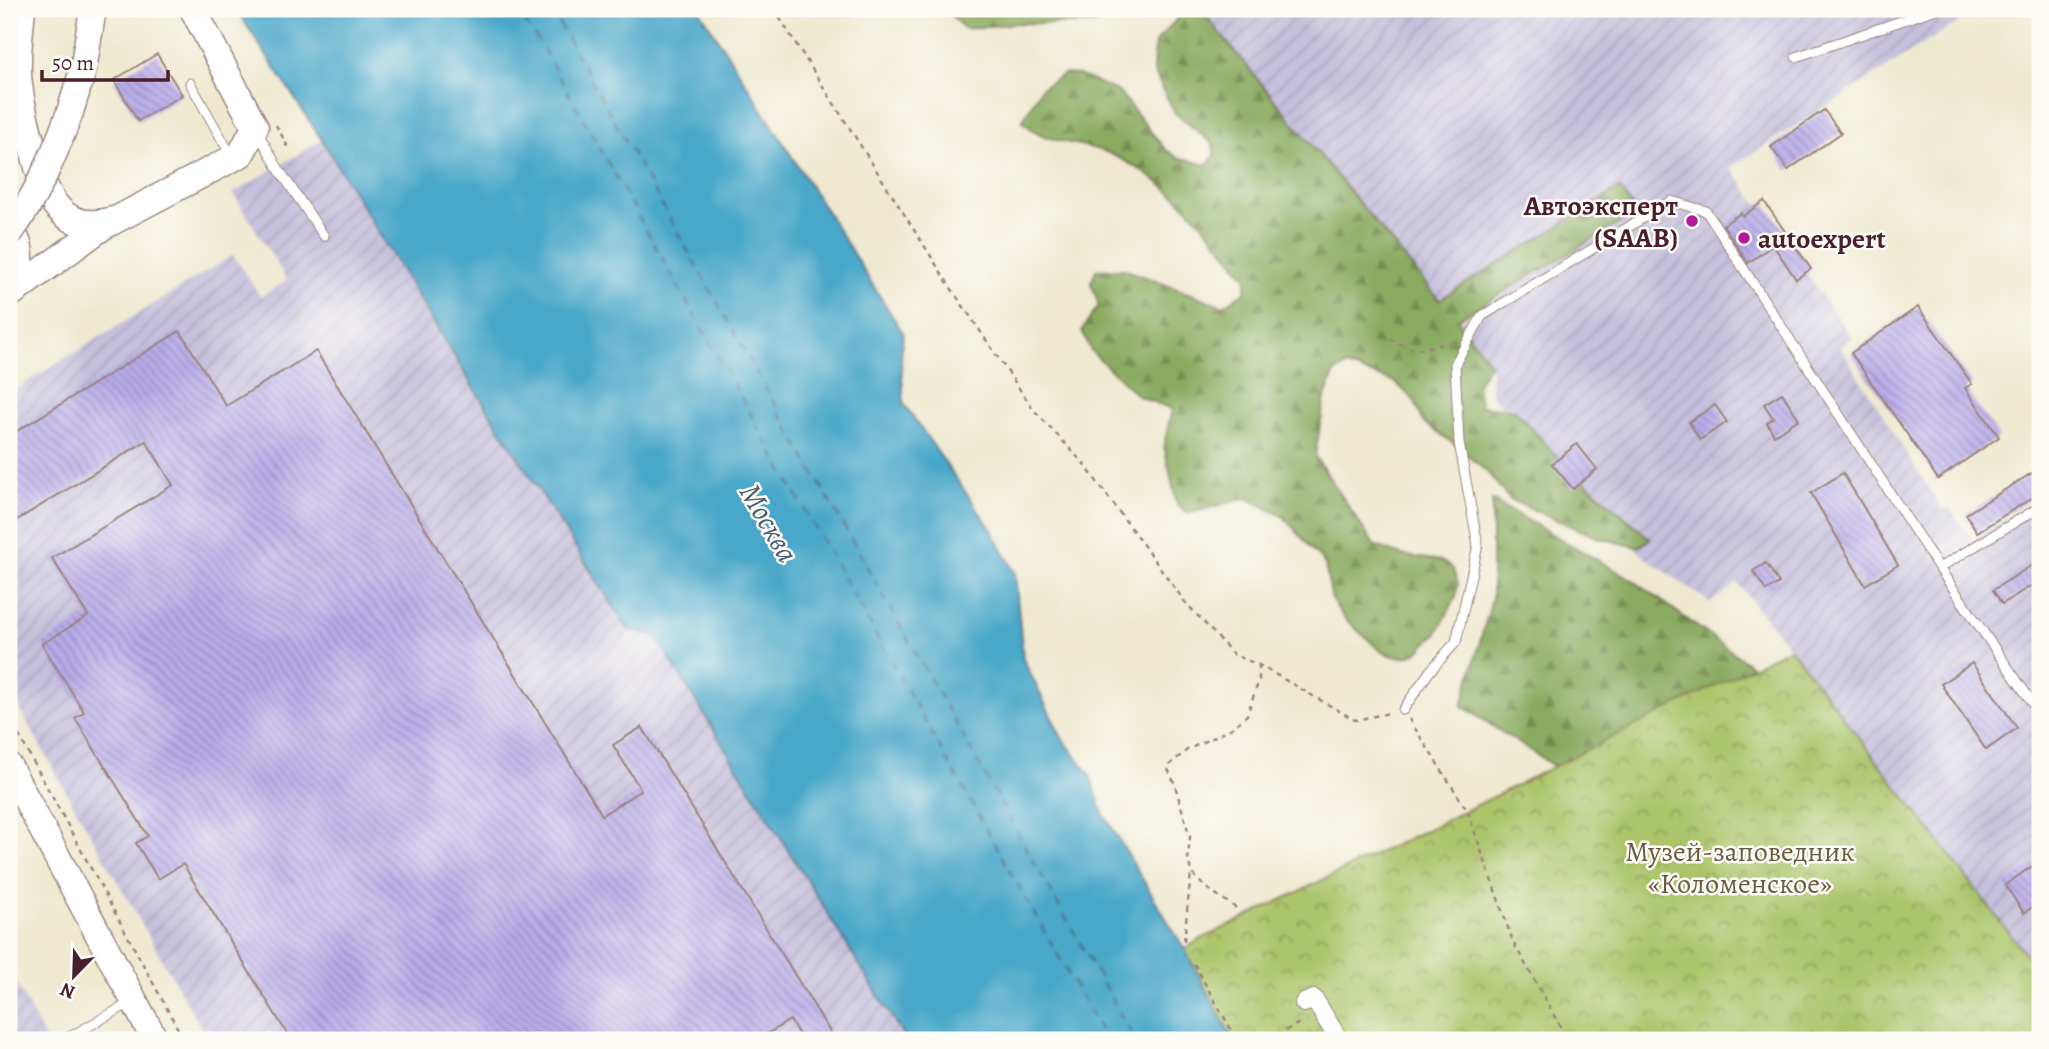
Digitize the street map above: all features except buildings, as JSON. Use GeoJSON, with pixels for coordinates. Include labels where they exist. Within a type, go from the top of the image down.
{"type":"FeatureCollection","features":[{"type":"Feature","properties":{"kind":"street"},"geometry":{"type":"LineString","coordinates":[[9,33],[16,9]]}},
{"type":"Feature","properties":{"kind":"street"},"geometry":{"type":"LineString","coordinates":[[22,9],[18,72],[24,116],[41,181],[57,207],[74,220],[101,224],[116,220]]}},
{"type":"Feature","properties":{"kind":"street"},"geometry":{"type":"LineString","coordinates":[[9,292],[102,227],[241,154],[247,145],[255,127],[193,9]]}},
{"type":"Feature","properties":{"kind":"street"},"geometry":{"type":"LineString","coordinates":[[9,233],[33,199],[49,167],[83,70],[92,16]]}},
{"type":"Feature","properties":{"kind":"street"},"geometry":{"type":"LineString","coordinates":[[9,205],[70,112]]}},
{"type":"Feature","properties":{"kind":"street"},"geometry":{"type":"LineString","coordinates":[[9,228],[17,239],[21,260],[9,292]]}},
{"type":"Feature","properties":{"kind":"street"},"geometry":{"type":"LineString","coordinates":[[9,767],[155,1040]]}},
{"type":"Feature","properties":{"kind":"street"},"geometry":{"type":"LineString","coordinates":[[1308,1009],[1314,999],[1339,1040]]}},
{"type":"Feature","properties":{"kind":"lane"},"geometry":{"type":"LineString","coordinates":[[1796,57],[1936,9]]}},
{"type":"Feature","properties":{"kind":"lane"},"geometry":{"type":"LineString","coordinates":[[190,83],[233,158]]}},
{"type":"Feature","properties":{"kind":"lane"},"geometry":{"type":"LineString","coordinates":[[255,127],[324,236]]}},
{"type":"Feature","properties":{"kind":"lane"},"geometry":{"type":"LineString","coordinates":[[1403,710],[1430,671],[1456,642],[1478,545],[1458,443],[1455,364],[1468,339],[1482,316],[1671,201],[1706,211],[1939,568],[2040,713]]}},
{"type":"Feature","properties":{"kind":"lane"},"geometry":{"type":"LineString","coordinates":[[1939,568],[2040,507]]}},
{"type":"Feature","properties":{"kind":"lane"},"geometry":{"type":"LineString","coordinates":[[64,1040],[133,1002]]}},
{"type":"Feature","properties":{"kind":"lane"},"geometry":{"type":"LineString","coordinates":[[9,1029],[15,1040]]}},
{"type":"Feature","properties":{"kind":"path"},"geometry":{"type":"LineString","coordinates":[[774,9],[951,288],[1033,409],[1084,464],[1185,602],[1234,655],[1259,665],[1355,720],[1403,710],[1467,810],[1513,942],[1569,1040]]}},
{"type":"Feature","properties":{"kind":"path"},"geometry":{"type":"LineString","coordinates":[[1390,339],[1415,350],[1468,339]]}},
{"type":"Feature","properties":{"kind":"path"},"geometry":{"type":"LineString","coordinates":[[1184,941],[1191,872],[1188,857],[1190,837],[1167,767],[1187,750],[1232,728],[1247,715],[1259,680],[1259,665]]}},
{"type":"Feature","properties":{"kind":"path"},"geometry":{"type":"LineString","coordinates":[[9,717],[184,1040]]}},
{"type":"Feature","properties":{"kind":"path"},"geometry":{"type":"LineString","coordinates":[[1191,872],[1204,886],[1236,908]]}},
{"type":"Feature","properties":{"kind":"path"},"geometry":{"type":"LineString","coordinates":[[1194,964],[1237,1040]]}},
{"type":"Feature","properties":{"kind":"path"},"geometry":{"type":"LineString","coordinates":[[1268,1040],[1308,1009]]}},
{"type":"Feature","properties":{"kind":"path"},"geometry":{"type":"LineString","coordinates":[[101,1040],[120,1037],[137,1040]]}},
{"type":"Feature","properties":{"kind":"shaded area"},"geometry":{"type":"Polygon","coordinates":[[[1200,9],[1978,9],[1731,167],[1851,337],[1840,347],[1943,511],[1949,508],[1972,540],[2040,497],[2040,973],[1737,583],[1710,603],[1642,555],[1491,395],[1490,362],[1460,322],[1636,213],[1620,189],[1439,300],[1200,9]]]}},
{"type":"Feature","properties":{"kind":"shaded area"},"geometry":{"type":"Polygon","coordinates":[[[322,140],[472,385],[628,629],[655,635],[906,1040],[208,1040],[9,691],[9,393],[233,255],[261,297],[287,280],[233,193],[322,140]]]}},
{"type":"Feature","properties":{"kind":"shaded area"},"geometry":{"type":"Polygon","coordinates":[[[9,970],[46,1040],[9,1040],[9,970]]]}},
{"type":"Feature","properties":{"kind":"green space"},"geometry":{"type":"Polygon","coordinates":[[[944,9],[1114,9],[1096,24],[1017,23],[965,29],[944,9]]]}},
{"type":"Feature","properties":{"kind":"green space"},"geometry":{"type":"Polygon","coordinates":[[[1186,9],[1200,9],[1439,300],[1620,188],[1636,213],[1457,320],[1490,363],[1476,385],[1481,406],[1515,410],[1560,460],[1650,539],[1638,547],[1599,538],[1510,500],[1488,473],[1424,423],[1414,400],[1395,382],[1346,366],[1335,372],[1325,397],[1315,456],[1374,545],[1401,555],[1441,561],[1453,569],[1458,583],[1456,597],[1437,633],[1418,652],[1406,657],[1382,652],[1345,619],[1332,600],[1325,564],[1283,516],[1247,498],[1188,513],[1177,505],[1164,445],[1172,409],[1138,396],[1091,351],[1082,330],[1099,305],[1091,283],[1096,270],[1124,269],[1223,306],[1245,292],[1247,279],[1186,206],[1150,176],[1108,153],[1047,137],[1022,122],[1041,88],[1065,74],[1079,75],[1119,92],[1165,149],[1177,157],[1206,165],[1215,156],[1213,144],[1175,113],[1153,70],[1155,43],[1186,9]]]}},
{"type":"Feature","properties":{"kind":"green space"},"geometry":{"type":"Polygon","coordinates":[[[1492,500],[1633,580],[1793,696],[2040,1040],[1572,778],[1462,706],[1492,599],[1492,500]]]}},
{"type":"Feature","properties":{"kind":"green space","name":"Музей-заповедник «Коломенское»"},"geometry":{"type":"Polygon","coordinates":[[[1790,648],[2040,973],[2040,1040],[1308,1040],[1312,1037],[1310,1033],[1296,1040],[1233,1040],[1185,950],[1197,941],[1467,810],[1790,648]]]}},
{"type":"Feature","properties":{"kind":"water","name":"Москва"},"geometry":{"type":"Polygon","coordinates":[[[236,9],[699,9],[903,333],[901,362],[904,404],[992,530],[1015,573],[1023,659],[1062,738],[1089,773],[1103,813],[1185,950],[1233,1040],[906,1040],[655,635],[628,629],[472,385],[322,140],[236,9]]]}},
{"type":"Feature","properties":{"kind":"ferry route"},"geometry":{"type":"LineString","coordinates":[[516,9],[540,43],[1106,1040]]}},
{"type":"Feature","properties":{"kind":"ferry route"},"geometry":{"type":"LineString","coordinates":[[551,9],[1135,1040]]}},
{"type":"Feature","properties":{"kind":"place","name":"Автоэксперт (SAAB)"},"geometry":{"type":"Point","coordinates":[1692,221]}},
{"type":"Feature","properties":{"kind":"place","name":"autoexpert"},"geometry":{"type":"Point","coordinates":[1744,238]}}]}
